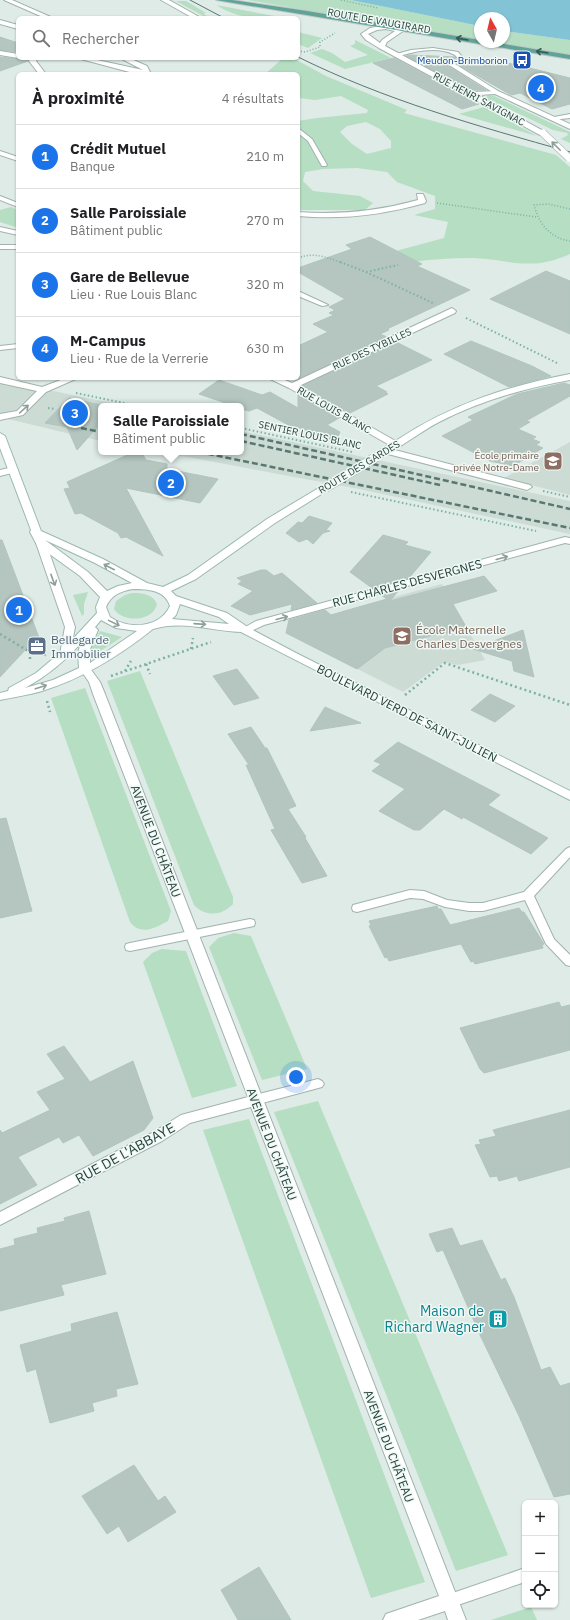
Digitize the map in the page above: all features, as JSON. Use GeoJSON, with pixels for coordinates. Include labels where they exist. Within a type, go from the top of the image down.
{"type":"FeatureCollection","features":[{"type":"Feature","properties":{"kind":"main road"},"geometry":{"type":"LineString","coordinates":[[219,0],[259,7]]}},
{"type":"Feature","properties":{"kind":"main road","name":"ROUTE DE VAUGIRARD"},"geometry":{"type":"LineString","coordinates":[[259,7],[307,13],[570,57]]}},
{"type":"Feature","properties":{"kind":"main road","name":"ROUTE DE VAUGIRARD"},"geometry":{"type":"LineString","coordinates":[[259,7],[297,16]]}},
{"type":"Feature","properties":{"kind":"main road","name":"ROUTE DE VAUGIRARD"},"geometry":{"type":"LineString","coordinates":[[300,17],[396,35],[570,64]]}},
{"type":"Feature","properties":{"kind":"street"},"geometry":{"type":"LineString","coordinates":[[7,0],[45,16]]}},
{"type":"Feature","properties":{"kind":"street"},"geometry":{"type":"LineString","coordinates":[[164,0],[194,16]]}},
{"type":"Feature","properties":{"kind":"street"},"geometry":{"type":"LineString","coordinates":[[0,22],[16,26]]}},
{"type":"Feature","properties":{"kind":"street"},"geometry":{"type":"LineString","coordinates":[[391,27],[400,31],[382,44],[368,39],[364,34],[372,28],[391,27]]}},
{"type":"Feature","properties":{"kind":"street","name":"RUE HENRI SAVIGNAC"},"geometry":{"type":"LineString","coordinates":[[382,44],[396,55],[543,133],[569,159]]}},
{"type":"Feature","properties":{"kind":"street"},"geometry":{"type":"LineString","coordinates":[[0,53],[16,56]]}},
{"type":"Feature","properties":{"kind":"street"},"geometry":{"type":"LineString","coordinates":[[34,60],[32,61],[41,72]]}},
{"type":"Feature","properties":{"kind":"street"},"geometry":{"type":"LineString","coordinates":[[88,60],[137,72]]}},
{"type":"Feature","properties":{"kind":"street"},"geometry":{"type":"LineString","coordinates":[[128,60],[145,67],[148,72]]}},
{"type":"Feature","properties":{"kind":"street"},"geometry":{"type":"LineString","coordinates":[[470,94],[496,92],[570,127]]}},
{"type":"Feature","properties":{"kind":"street"},"geometry":{"type":"LineString","coordinates":[[300,214],[354,215],[391,211],[421,198]]}},
{"type":"Feature","properties":{"kind":"street"},"geometry":{"type":"LineString","coordinates":[[0,247],[16,246]]}},
{"type":"Feature","properties":{"kind":"street","name":"RUE DES TYBILLES"},"geometry":{"type":"LineString","coordinates":[[292,386],[452,311]]}},
{"type":"Feature","properties":{"kind":"street","name":"ROUTE DES GARDES"},"geometry":{"type":"LineString","coordinates":[[168,594],[271,521],[435,421],[478,400],[518,387],[570,377]]}},
{"type":"Feature","properties":{"kind":"street"},"geometry":{"type":"LineString","coordinates":[[0,380],[43,390]]}},
{"type":"Feature","properties":{"kind":"street"},"geometry":{"type":"LineString","coordinates":[[0,417],[20,413],[43,390],[69,380]]}},
{"type":"Feature","properties":{"kind":"street","name":"RUE LOUIS BLANC"},"geometry":{"type":"LineString","coordinates":[[277,380],[292,386],[396,445]]}},
{"type":"Feature","properties":{"kind":"street"},"geometry":{"type":"LineString","coordinates":[[0,436],[70,627],[65,654]]}},
{"type":"Feature","properties":{"kind":"street"},"geometry":{"type":"LineString","coordinates":[[387,451],[527,487]]}},
{"type":"Feature","properties":{"kind":"street"},"geometry":{"type":"LineString","coordinates":[[0,473],[12,470]]}},
{"type":"Feature","properties":{"kind":"street"},"geometry":{"type":"LineString","coordinates":[[35,532],[99,561],[143,585],[168,594],[175,606],[171,615],[161,623],[149,627],[134,628],[120,626],[108,621],[102,613],[101,605],[106,598],[115,590],[128,586],[143,585]]}},
{"type":"Feature","properties":{"kind":"street","name":"RUE CHARLES DESVERGNES"},"geometry":{"type":"LineString","coordinates":[[245,630],[260,624],[567,541]]}},
{"type":"Feature","properties":{"kind":"street"},"geometry":{"type":"LineString","coordinates":[[40,543],[54,555],[82,571],[97,585],[106,598]]}},
{"type":"Feature","properties":{"kind":"street","name":"BOULEVARD VERD DE SAINT-JULIEN"},"geometry":{"type":"LineString","coordinates":[[168,594],[223,615],[245,630],[570,796]]}},
{"type":"Feature","properties":{"kind":"street"},"geometry":{"type":"LineString","coordinates":[[2,696],[40,675],[65,654],[102,613]]}},
{"type":"Feature","properties":{"kind":"street"},"geometry":{"type":"LineString","coordinates":[[85,669],[82,654],[85,645],[102,613]]}},
{"type":"Feature","properties":{"kind":"street","name":"BOULEVARD VERD DE SAINT-JULIEN"},"geometry":{"type":"LineString","coordinates":[[161,623],[213,625],[245,630]]}},
{"type":"Feature","properties":{"kind":"street"},"geometry":{"type":"LineString","coordinates":[[2,696],[43,687],[85,669],[121,650],[149,627]]}},
{"type":"Feature","properties":{"kind":"street","name":"AVENUE DU CHÂTEAU"},"geometry":{"type":"LineString","coordinates":[[85,669],[94,682],[457,1620]]}},
{"type":"Feature","properties":{"kind":"street","name":"RUE DE L'ABBAYE"},"geometry":{"type":"LineString","coordinates":[[0,1219],[158,1137],[186,1119],[255,1100]]}},
{"type":"Feature","properties":{"kind":"street"},"geometry":{"type":"LineString","coordinates":[[392,1620],[449,1601]]}},
{"type":"Feature","properties":{"kind":"lane"},"geometry":{"type":"LineString","coordinates":[[396,55],[431,48],[456,53],[457,59],[450,64],[496,92]]}},
{"type":"Feature","properties":{"kind":"lane"},"geometry":{"type":"LineString","coordinates":[[552,118],[570,116]]}},
{"type":"Feature","properties":{"kind":"lane"},"geometry":{"type":"LineString","coordinates":[[300,132],[310,140],[324,165]]}},
{"type":"Feature","properties":{"kind":"lane"},"geometry":{"type":"LineString","coordinates":[[0,153],[16,158]]}},
{"type":"Feature","properties":{"kind":"lane"},"geometry":{"type":"LineString","coordinates":[[1,200],[16,204]]}},
{"type":"Feature","properties":{"kind":"lane"},"geometry":{"type":"LineString","coordinates":[[0,229],[16,233]]}},
{"type":"Feature","properties":{"kind":"lane"},"geometry":{"type":"LineString","coordinates":[[300,294],[324,305]]}},
{"type":"Feature","properties":{"kind":"lane"},"geometry":{"type":"LineString","coordinates":[[0,348],[16,346]]}},
{"type":"Feature","properties":{"kind":"lane"},"geometry":{"type":"LineString","coordinates":[[357,908],[410,894],[424,895],[445,903],[476,907],[483,907],[528,895],[570,850]]}},
{"type":"Feature","properties":{"kind":"lane"},"geometry":{"type":"LineString","coordinates":[[528,895],[550,941],[570,962]]}},
{"type":"Feature","properties":{"kind":"lane"},"geometry":{"type":"LineString","coordinates":[[130,947],[250,923]]}},
{"type":"Feature","properties":{"kind":"lane"},"geometry":{"type":"LineString","coordinates":[[255,1100],[318,1084]]}},
{"type":"Feature","properties":{"kind":"lane"},"geometry":{"type":"LineString","coordinates":[[449,1601],[522,1576]]}},
{"type":"Feature","properties":{"kind":"path"},"geometry":{"type":"LineString","coordinates":[[300,51],[304,52],[320,46],[320,42],[339,31]]}},
{"type":"Feature","properties":{"kind":"path"},"geometry":{"type":"LineString","coordinates":[[421,198],[536,217]]}},
{"type":"Feature","properties":{"kind":"path"},"geometry":{"type":"LineString","coordinates":[[570,209],[548,204],[534,205],[536,217],[548,231],[559,240],[570,241]]}},
{"type":"Feature","properties":{"kind":"path"},"geometry":{"type":"LineString","coordinates":[[300,257],[308,254],[325,256],[366,272],[398,265]]}},
{"type":"Feature","properties":{"kind":"path"},"geometry":{"type":"LineString","coordinates":[[72,392],[124,403]]}},
{"type":"Feature","properties":{"kind":"path"},"geometry":{"type":"LineString","coordinates":[[61,411],[88,415],[86,417],[75,414]]}},
{"type":"Feature","properties":{"kind":"path","name":"SENTIER LOUIS BLANC"},"geometry":{"type":"LineString","coordinates":[[244,429],[376,457]]}},
{"type":"Feature","properties":{"kind":"path"},"geometry":{"type":"LineString","coordinates":[[527,487],[570,497]]}},
{"type":"Feature","properties":{"kind":"path"},"geometry":{"type":"LineString","coordinates":[[325,488],[542,532],[567,541]]}},
{"type":"Feature","properties":{"kind":"path"},"geometry":{"type":"LineString","coordinates":[[0,634],[30,652],[30,664],[40,675]]}},
{"type":"Feature","properties":{"kind":"path"},"geometry":{"type":"LineString","coordinates":[[125,671],[191,649]]}},
{"type":"Feature","properties":{"kind":"path"},"geometry":{"type":"LineString","coordinates":[[392,705],[445,663],[570,705]]}},
{"type":"Feature","properties":{"kind":"path"},"geometry":{"type":"LineString","coordinates":[[146,664],[150,674]]}},
{"type":"Feature","properties":{"kind":"path"},"geometry":{"type":"LineString","coordinates":[[46,697],[50,712]]}},
{"type":"Feature","properties":{"kind":"shaded area"},"geometry":{"type":"Polygon","coordinates":[[[0,380],[111,403],[98,403],[98,440],[0,417],[0,380]]]}},
{"type":"Feature","properties":{"kind":"shaded area"},"geometry":{"type":"Polygon","coordinates":[[[244,432],[570,501],[570,534],[359,489],[176,455],[244,455],[244,432]]]}},
{"type":"Feature","properties":{"kind":"shaded area","name":"École primaire privée Notre-Dame"},"geometry":{"type":"Polygon","coordinates":[[[570,442],[570,495],[504,478],[570,442]]]}},
{"type":"Feature","properties":{"kind":"shaded area","name":"École Maternelle Charles Desvergnes"},"geometry":{"type":"Polygon","coordinates":[[[442,584],[485,660],[458,665],[444,662],[403,692],[332,656],[335,620],[344,624],[342,611],[442,584]]]}},
{"type":"Feature","properties":{"kind":"green space"},"geometry":{"type":"Polygon","coordinates":[[[248,0],[351,0],[474,25],[474,40],[248,0]]]}},
{"type":"Feature","properties":{"kind":"green space"},"geometry":{"type":"Polygon","coordinates":[[[176,1],[186,1],[206,13],[203,14],[207,16],[203,16],[176,1]]]}},
{"type":"Feature","properties":{"kind":"green space"},"geometry":{"type":"Polygon","coordinates":[[[216,5],[274,16],[241,16],[216,5]]]}},
{"type":"Feature","properties":{"kind":"green space"},"geometry":{"type":"Polygon","coordinates":[[[300,32],[322,38],[308,48],[300,45],[300,32]]]}},
{"type":"Feature","properties":{"kind":"green space"},"geometry":{"type":"Polygon","coordinates":[[[510,32],[570,40],[570,56],[510,46],[510,32]]]}},
{"type":"Feature","properties":{"kind":"green space"},"geometry":{"type":"Polygon","coordinates":[[[355,40],[391,58],[345,69],[310,53],[322,49],[332,53],[345,62],[368,55],[350,46],[355,44],[355,40]]]}},
{"type":"Feature","properties":{"kind":"green space"},"geometry":{"type":"Polygon","coordinates":[[[281,60],[297,60],[326,76],[407,110],[404,113],[556,155],[570,167],[570,254],[555,260],[530,264],[455,258],[364,267],[396,251],[444,238],[448,222],[414,215],[435,209],[435,196],[397,182],[387,172],[357,168],[323,169],[305,172],[303,181],[313,191],[360,196],[373,203],[365,210],[300,210],[300,121],[367,113],[368,110],[341,96],[315,100],[300,98],[300,72],[267,72],[281,60]],[[366,122],[347,126],[340,132],[352,144],[367,154],[391,148],[391,141],[380,129],[366,122]]]}},
{"type":"Feature","properties":{"kind":"green space"},"geometry":{"type":"Polygon","coordinates":[[[488,95],[494,96],[570,132],[570,143],[561,139],[568,135],[567,133],[553,130],[486,98],[488,95]]]}},
{"type":"Feature","properties":{"kind":"green space"},"geometry":{"type":"Polygon","coordinates":[[[484,107],[537,136],[459,114],[484,107]]]}},
{"type":"Feature","properties":{"kind":"green space"},"geometry":{"type":"Polygon","coordinates":[[[11,207],[16,209],[16,227],[0,222],[0,210],[11,207]]]}},
{"type":"Feature","properties":{"kind":"green space"},"geometry":{"type":"Polygon","coordinates":[[[88,592],[84,604],[84,614],[82,616],[73,595],[88,592]]]}},
{"type":"Feature","properties":{"kind":"green space"},"geometry":{"type":"Polygon","coordinates":[[[132,593],[143,594],[153,598],[157,604],[154,610],[144,617],[137,618],[124,617],[118,614],[114,609],[116,601],[125,595],[132,593]]]}},
{"type":"Feature","properties":{"kind":"green space"},"geometry":{"type":"Polygon","coordinates":[[[100,631],[122,637],[91,657],[90,650],[100,631]]]}},
{"type":"Feature","properties":{"kind":"green space"},"geometry":{"type":"Polygon","coordinates":[[[140,671],[233,897],[233,904],[229,908],[219,913],[214,914],[203,912],[194,905],[107,681],[140,671]]]}},
{"type":"Feature","properties":{"kind":"green space"},"geometry":{"type":"Polygon","coordinates":[[[85,688],[171,911],[168,921],[153,928],[143,930],[139,929],[130,922],[51,698],[85,688]]]}},
{"type":"Feature","properties":{"kind":"green space"},"geometry":{"type":"Polygon","coordinates":[[[234,933],[251,936],[307,1069],[262,1080],[209,947],[218,938],[234,933]]]}},
{"type":"Feature","properties":{"kind":"green space"},"geometry":{"type":"Polygon","coordinates":[[[162,949],[186,951],[237,1086],[192,1098],[143,962],[152,953],[162,949]]]}},
{"type":"Feature","properties":{"kind":"green space"},"geometry":{"type":"Polygon","coordinates":[[[318,1101],[508,1555],[456,1571],[274,1112],[318,1101]]]}},
{"type":"Feature","properties":{"kind":"green space"},"geometry":{"type":"Polygon","coordinates":[[[249,1119],[425,1582],[371,1598],[203,1130],[249,1119]]]}},
{"type":"Feature","properties":{"kind":"green space"},"geometry":{"type":"Polygon","coordinates":[[[531,1608],[537,1620],[491,1620],[531,1608]]]}},
{"type":"Feature","properties":{"kind":"water"},"geometry":{"type":"Polygon","coordinates":[[[351,0],[570,0],[570,40],[510,32],[510,12],[474,12],[474,25],[351,0]]]}},
{"type":"Feature","properties":{"kind":"building"},"geometry":{"type":"Polygon","coordinates":[[[0,37],[16,42],[16,52],[0,50],[0,37]]]}},
{"type":"Feature","properties":{"kind":"building"},"geometry":{"type":"Polygon","coordinates":[[[406,56],[455,57],[456,58],[448,62],[448,66],[486,90],[471,90],[406,56]]]}},
{"type":"Feature","properties":{"kind":"building"},"geometry":{"type":"Polygon","coordinates":[[[0,57],[16,59],[16,60],[28,60],[28,61],[0,71],[0,57]]]}},
{"type":"Feature","properties":{"kind":"building"},"geometry":{"type":"Polygon","coordinates":[[[394,58],[479,104],[462,109],[373,63],[394,58]]]}},
{"type":"Feature","properties":{"kind":"building"},"geometry":{"type":"Polygon","coordinates":[[[464,58],[513,64],[570,78],[570,104],[552,109],[520,93],[511,95],[457,64],[464,58]]]}},
{"type":"Feature","properties":{"kind":"building"},"geometry":{"type":"Polygon","coordinates":[[[370,237],[422,264],[417,266],[470,290],[387,329],[389,330],[380,334],[387,337],[300,378],[300,345],[328,332],[313,324],[334,315],[329,313],[335,310],[329,307],[345,299],[300,273],[300,267],[352,249],[346,245],[370,237]]]}},
{"type":"Feature","properties":{"kind":"building"},"geometry":{"type":"Polygon","coordinates":[[[546,271],[570,281],[570,334],[490,299],[546,271]]]}},
{"type":"Feature","properties":{"kind":"building"},"geometry":{"type":"Polygon","coordinates":[[[471,341],[532,366],[551,376],[509,387],[444,354],[471,341]]]}},
{"type":"Feature","properties":{"kind":"building"},"geometry":{"type":"Polygon","coordinates":[[[396,342],[432,360],[376,386],[388,394],[350,413],[302,386],[396,342]]]}},
{"type":"Feature","properties":{"kind":"building"},"geometry":{"type":"Polygon","coordinates":[[[219,380],[262,395],[270,392],[298,408],[298,395],[339,418],[327,425],[340,432],[336,441],[294,426],[292,427],[257,408],[249,411],[244,410],[244,403],[225,403],[199,394],[219,380]]]}},
{"type":"Feature","properties":{"kind":"building"},"geometry":{"type":"Polygon","coordinates":[[[564,383],[570,385],[570,396],[526,421],[530,422],[518,429],[536,437],[532,439],[540,442],[536,445],[543,448],[513,466],[490,461],[442,436],[473,420],[468,417],[517,394],[564,383]]]}},
{"type":"Feature","properties":{"kind":"building"},"geometry":{"type":"Polygon","coordinates":[[[69,398],[98,404],[98,426],[77,450],[67,427],[45,423],[69,398]]]}},
{"type":"Feature","properties":{"kind":"building"},"geometry":{"type":"Polygon","coordinates":[[[127,455],[143,455],[146,460],[167,464],[167,469],[218,479],[200,503],[126,488],[163,556],[126,537],[121,538],[118,533],[81,513],[75,514],[64,489],[70,488],[67,482],[127,455]]]}},
{"type":"Feature","properties":{"kind":"building"},"geometry":{"type":"Polygon","coordinates":[[[309,516],[332,523],[326,530],[330,531],[323,533],[313,544],[307,539],[299,542],[286,533],[298,522],[302,523],[309,516]]]}},
{"type":"Feature","properties":{"kind":"building"},"geometry":{"type":"Polygon","coordinates":[[[383,535],[408,542],[405,545],[431,552],[409,578],[372,588],[350,572],[383,535]]]}},
{"type":"Feature","properties":{"kind":"building"},"geometry":{"type":"Polygon","coordinates":[[[0,540],[2,540],[46,656],[28,647],[0,677],[0,540]]]}},
{"type":"Feature","properties":{"kind":"building"},"geometry":{"type":"Polygon","coordinates":[[[261,570],[266,570],[274,576],[282,573],[317,603],[291,610],[292,604],[250,615],[231,606],[253,591],[238,584],[242,581],[237,578],[261,570]]]}},
{"type":"Feature","properties":{"kind":"building"},"geometry":{"type":"Polygon","coordinates":[[[484,576],[497,591],[453,604],[468,630],[441,633],[385,648],[357,669],[286,633],[289,620],[325,610],[331,615],[387,599],[381,595],[399,590],[390,601],[484,576]]]}},
{"type":"Feature","properties":{"kind":"building"},"geometry":{"type":"Polygon","coordinates":[[[523,630],[534,677],[514,671],[512,661],[473,649],[523,630]]]}},
{"type":"Feature","properties":{"kind":"building"},"geometry":{"type":"Polygon","coordinates":[[[237,669],[259,698],[234,705],[213,676],[237,669]]]}},
{"type":"Feature","properties":{"kind":"building"},"geometry":{"type":"Polygon","coordinates":[[[490,694],[515,706],[495,722],[471,710],[490,694]]]}},
{"type":"Feature","properties":{"kind":"building"},"geometry":{"type":"Polygon","coordinates":[[[325,707],[361,723],[310,731],[325,707]]]}},
{"type":"Feature","properties":{"kind":"building"},"geometry":{"type":"Polygon","coordinates":[[[251,727],[265,748],[267,748],[296,806],[288,809],[306,837],[305,838],[327,876],[302,883],[271,830],[275,829],[246,765],[249,765],[228,734],[251,727]]]}},
{"type":"Feature","properties":{"kind":"building"},"geometry":{"type":"Polygon","coordinates":[[[398,742],[500,795],[488,805],[548,838],[531,854],[463,817],[462,819],[444,809],[420,830],[414,830],[379,811],[405,789],[372,771],[381,764],[374,761],[398,742]]]}},
{"type":"Feature","properties":{"kind":"building"},"geometry":{"type":"Polygon","coordinates":[[[6,818],[32,911],[0,918],[0,819],[6,818]]]}},
{"type":"Feature","properties":{"kind":"building"},"geometry":{"type":"Polygon","coordinates":[[[437,906],[438,909],[441,909],[450,925],[519,908],[522,912],[524,912],[544,944],[542,945],[543,948],[475,964],[473,961],[471,962],[461,944],[389,961],[387,957],[385,958],[369,926],[371,925],[369,921],[437,906]]]}},
{"type":"Feature","properties":{"kind":"building"},"geometry":{"type":"Polygon","coordinates":[[[559,1002],[561,1007],[570,1005],[570,1050],[484,1073],[480,1069],[460,1028],[559,1002]]]}},
{"type":"Feature","properties":{"kind":"building"},"geometry":{"type":"Polygon","coordinates":[[[64,1046],[90,1082],[133,1061],[153,1118],[144,1130],[93,1156],[79,1135],[63,1143],[59,1137],[18,1157],[37,1185],[0,1204],[0,1130],[2,1133],[50,1110],[37,1092],[65,1079],[47,1054],[64,1046]]]}},
{"type":"Feature","properties":{"kind":"building"},"geometry":{"type":"Polygon","coordinates":[[[570,1110],[570,1167],[519,1181],[517,1176],[499,1181],[497,1176],[490,1177],[475,1145],[481,1144],[479,1140],[496,1136],[493,1130],[570,1110]]]}},
{"type":"Feature","properties":{"kind":"building"},"geometry":{"type":"Polygon","coordinates":[[[89,1211],[106,1274],[61,1285],[64,1295],[0,1311],[0,1249],[15,1245],[14,1239],[38,1233],[37,1228],[65,1221],[64,1218],[89,1211]]]}},
{"type":"Feature","properties":{"kind":"building"},"geometry":{"type":"Polygon","coordinates":[[[452,1228],[460,1246],[482,1240],[501,1280],[505,1278],[514,1297],[541,1370],[550,1367],[560,1386],[570,1383],[570,1494],[554,1497],[519,1416],[481,1337],[443,1250],[437,1252],[429,1234],[452,1228]]]}},
{"type":"Feature","properties":{"kind":"building"},"geometry":{"type":"Polygon","coordinates":[[[117,1312],[138,1384],[116,1389],[117,1396],[92,1403],[94,1411],[50,1423],[36,1369],[27,1372],[20,1345],[72,1331],[71,1324],[117,1312]]]}},
{"type":"Feature","properties":{"kind":"building"},"geometry":{"type":"Polygon","coordinates":[[[134,1465],[158,1501],[165,1496],[176,1512],[128,1542],[119,1526],[107,1534],[82,1496],[134,1465]]]}},
{"type":"Feature","properties":{"kind":"building"},"geometry":{"type":"Polygon","coordinates":[[[259,1567],[291,1620],[238,1620],[221,1590],[259,1567]]]}},
{"type":"Feature","properties":{"kind":"tram line"},"geometry":{"type":"LineString","coordinates":[[190,0],[220,16]]}},
{"type":"Feature","properties":{"kind":"tram line"},"geometry":{"type":"LineString","coordinates":[[300,58],[364,86],[432,111],[570,152]]}},
{"type":"Feature","properties":{"kind":"railway"},"geometry":{"type":"LineString","coordinates":[[81,428],[98,431]]}},
{"type":"Feature","properties":{"kind":"railway"},"geometry":{"type":"LineString","coordinates":[[244,435],[570,509]]}},
{"type":"Feature","properties":{"kind":"railway"},"geometry":{"type":"LineString","coordinates":[[244,442],[440,485]]}},
{"type":"Feature","properties":{"kind":"railway"},"geometry":{"type":"LineString","coordinates":[[214,455],[570,528]]}},
{"type":"Feature","properties":{"kind":"place","name":"Meudon-Brimborion"},"geometry":{"type":"Point","coordinates":[522,60]}},
{"type":"Feature","properties":{"kind":"place","name":"M-Campus"},"geometry":{"type":"Point","coordinates":[541,88]}},
{"type":"Feature","properties":{"kind":"place","name":"Gare de Bellevue"},"geometry":{"type":"Point","coordinates":[75,413]}},
{"type":"Feature","properties":{"kind":"place","name":"École primaire privée Notre-Dame"},"geometry":{"type":"Point","coordinates":[553,461]}},
{"type":"Feature","properties":{"kind":"place","name":"Salle Paroissiale"},"geometry":{"type":"Point","coordinates":[171,483]}},
{"type":"Feature","properties":{"kind":"place","name":"Crédit Mutuel"},"geometry":{"type":"Point","coordinates":[19,610]}},
{"type":"Feature","properties":{"kind":"place","name":"École Maternelle Charles Desvergnes"},"geometry":{"type":"Point","coordinates":[402,636]}},
{"type":"Feature","properties":{"kind":"place","name":"Bellegarde Immobilier"},"geometry":{"type":"Point","coordinates":[37,646]}},
{"type":"Feature","properties":{"kind":"place","name":"Maison de Richard Wagner"},"geometry":{"type":"Point","coordinates":[498,1319]}}]}
